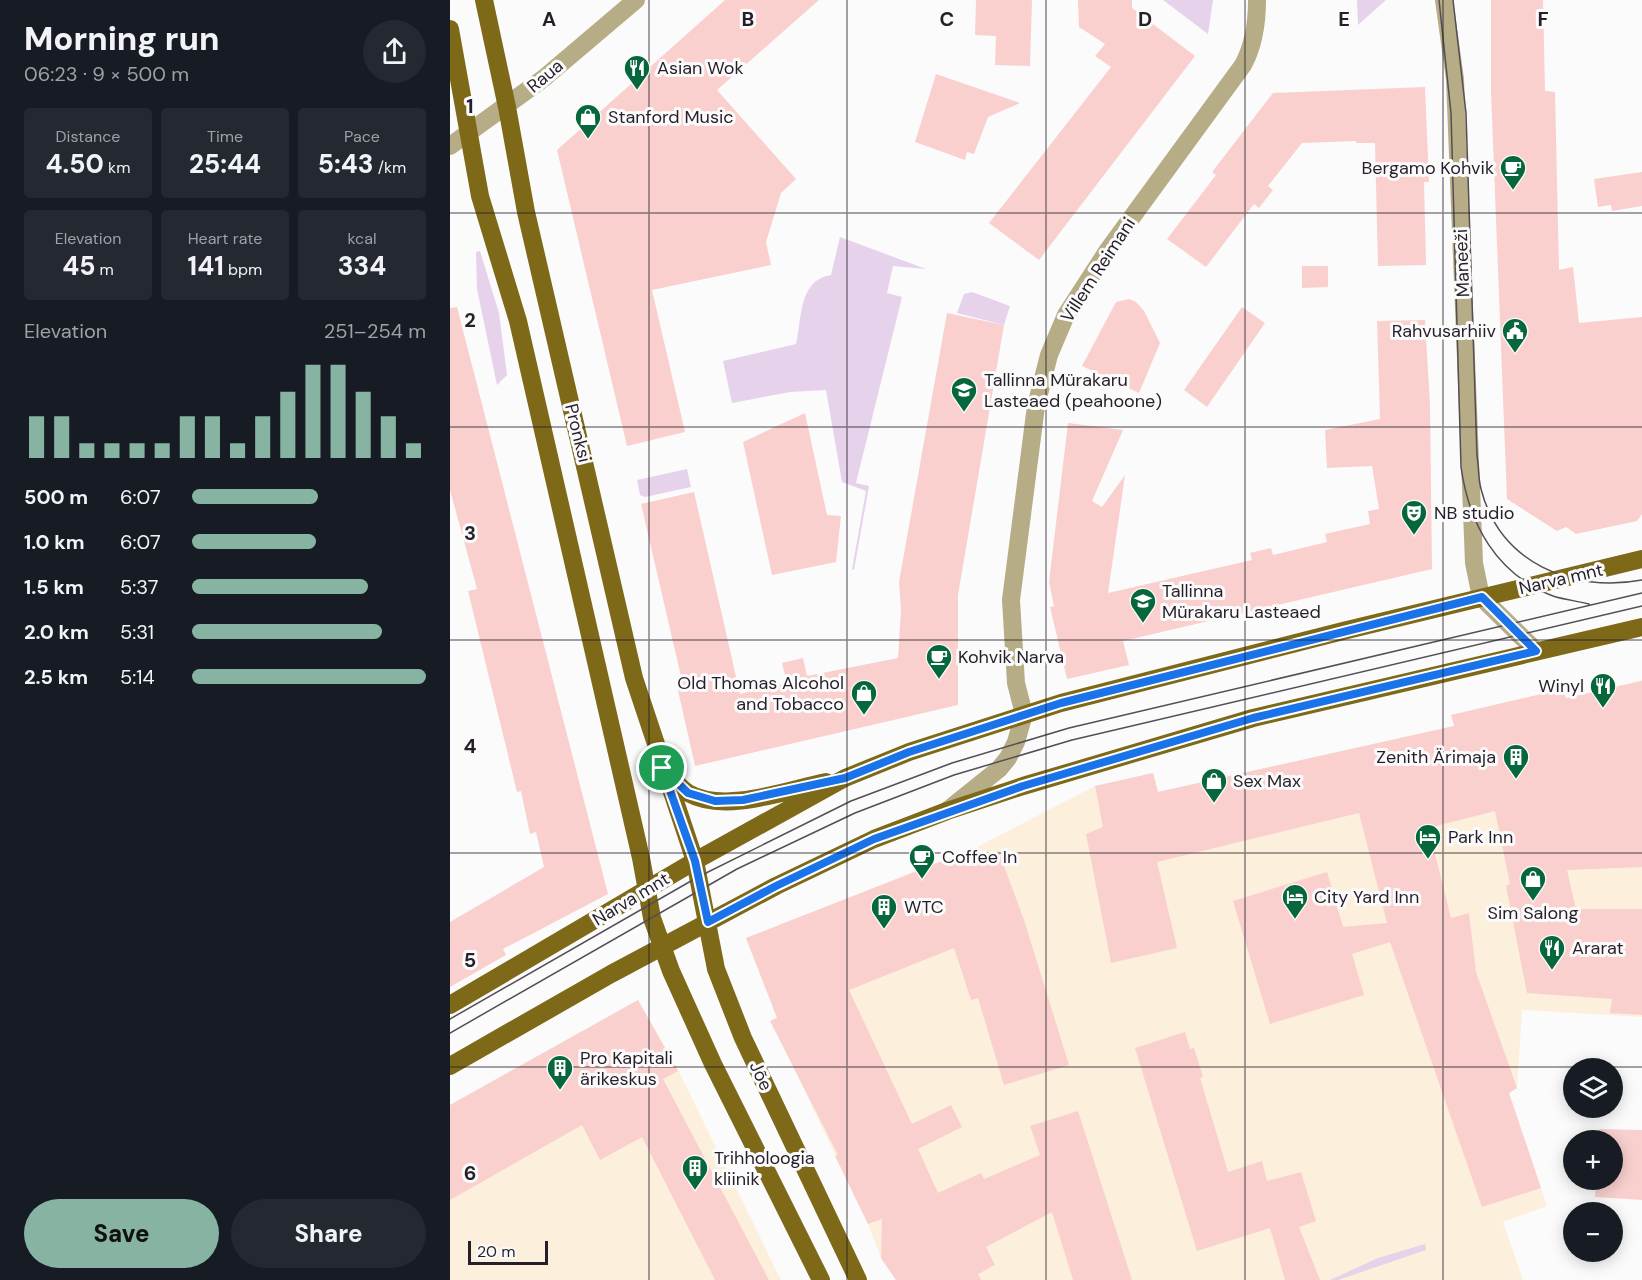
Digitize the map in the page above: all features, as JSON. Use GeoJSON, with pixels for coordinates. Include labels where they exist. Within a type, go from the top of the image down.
{"type":"FeatureCollection","features":[{"type":"Feature","properties":{"kind":"main road","name":"Pronksi"},"geometry":{"type":"LineString","coordinates":[[484,0],[526,212],[634,678],[662,768],[695,861]]}},
{"type":"Feature","properties":{"kind":"main road","name":"Pronksi"},"geometry":{"type":"LineString","coordinates":[[450,29],[480,196],[518,321],[646,890]]}},
{"type":"Feature","properties":{"kind":"main road","name":"Narva mnt"},"geometry":{"type":"LineString","coordinates":[[450,1005],[695,861],[845,778],[909,752],[1024,714],[1192,669],[1642,559]]}},
{"type":"Feature","properties":{"kind":"main road"},"geometry":{"type":"LineString","coordinates":[[450,1066],[661,947],[776,886],[865,843],[947,811],[1046,779],[1253,718],[1642,627]]}},
{"type":"Feature","properties":{"kind":"main road"},"geometry":{"type":"LineString","coordinates":[[662,768],[688,793],[715,801],[743,800],[845,778]]}},
{"type":"Feature","properties":{"kind":"main road","name":"Jõe"},"geometry":{"type":"LineString","coordinates":[[695,861],[716,969],[732,1010],[858,1280]]}},
{"type":"Feature","properties":{"kind":"main road","name":"Jõe"},"geometry":{"type":"LineString","coordinates":[[646,890],[661,947],[713,1064],[821,1280]]}},
{"type":"Feature","properties":{"kind":"street","name":"Raua"},"geometry":{"type":"LineString","coordinates":[[450,146],[507,107],[636,0]]}},
{"type":"Feature","properties":{"kind":"street","name":"Villem Reimani"},"geometry":{"type":"LineString","coordinates":[[1024,714],[1016,683],[1011,600],[1036,406],[1049,356],[1066,315],[1108,250],[1243,65],[1250,52],[1255,31],[1257,0]]}},
{"type":"Feature","properties":{"kind":"street","name":"Maneeži"},"geometry":{"type":"LineString","coordinates":[[1444,0],[1455,79],[1474,563],[1482,597]]}},
{"type":"Feature","properties":{"kind":"street"},"geometry":{"type":"LineString","coordinates":[[1482,597],[1536,651]]}},
{"type":"Feature","properties":{"kind":"street"},"geometry":{"type":"LineString","coordinates":[[947,811],[1004,763],[1016,742],[1024,714]]}},
{"type":"Feature","properties":{"kind":"shaded area"},"geometry":{"type":"Polygon","coordinates":[[[1163,0],[1213,0],[1208,34],[1163,0]]]}},
{"type":"Feature","properties":{"kind":"shaded area"},"geometry":{"type":"Polygon","coordinates":[[[1357,0],[1386,0],[1358,25],[1357,0]]]}},
{"type":"Feature","properties":{"kind":"shaded area"},"geometry":{"type":"Polygon","coordinates":[[[840,237],[926,269],[893,266],[887,293],[902,297],[856,483],[869,486],[854,570],[852,569],[866,491],[842,482],[826,390],[790,392],[732,403],[723,361],[796,344],[803,302],[807,292],[820,278],[831,275],[840,237]]]}},
{"type":"Feature","properties":{"kind":"shaded area"},"geometry":{"type":"Polygon","coordinates":[[[480,251],[499,313],[507,375],[497,385],[477,289],[476,252],[480,251]]]}},
{"type":"Feature","properties":{"kind":"shaded area"},"geometry":{"type":"Polygon","coordinates":[[[972,292],[1010,306],[1004,325],[957,313],[964,294],[972,292]]]}},
{"type":"Feature","properties":{"kind":"shaded area"},"geometry":{"type":"Polygon","coordinates":[[[687,469],[691,487],[645,497],[640,495],[637,480],[687,469]]]}},
{"type":"Feature","properties":{"kind":"shaded area"},"geometry":{"type":"Polygon","coordinates":[[[1642,680],[1642,1017],[1522,1010],[1517,1088],[1509,1093],[1547,1206],[1503,1222],[1523,1280],[896,1280],[881,1258],[868,1224],[771,1020],[777,1017],[746,938],[973,849],[1095,786],[1153,773],[1158,792],[1454,726],[1642,680]]]}},
{"type":"Feature","properties":{"kind":"shaded area"},"geometry":{"type":"Polygon","coordinates":[[[638,1000],[678,1070],[781,1280],[450,1280],[450,1105],[638,1000]]]}},
{"type":"Feature","properties":{"kind":"shaded area"},"geometry":{"type":"Polygon","coordinates":[[[1425,1244],[1426,1250],[1338,1280],[1330,1280],[1378,1258],[1425,1244]]]}},
{"type":"Feature","properties":{"kind":"building"},"geometry":{"type":"Polygon","coordinates":[[[725,0],[819,0],[717,90],[796,179],[781,193],[766,242],[771,265],[652,290],[685,432],[627,446],[557,150],[725,0]]]}},
{"type":"Feature","properties":{"kind":"building"},"geometry":{"type":"Polygon","coordinates":[[[976,0],[1032,0],[1030,66],[995,65],[996,36],[975,35],[976,0]]]}},
{"type":"Feature","properties":{"kind":"building"},"geometry":{"type":"Polygon","coordinates":[[[1078,0],[1132,0],[1132,8],[1195,56],[1039,260],[989,223],[1111,67],[1095,56],[1105,44],[1079,27],[1078,0]]]}},
{"type":"Feature","properties":{"kind":"building"},"geometry":{"type":"Polygon","coordinates":[[[1491,0],[1543,0],[1545,91],[1555,92],[1559,270],[1573,267],[1579,323],[1642,317],[1642,514],[1637,521],[1576,534],[1566,527],[1557,531],[1507,499],[1491,92],[1491,0]]]}},
{"type":"Feature","properties":{"kind":"building"},"geometry":{"type":"Polygon","coordinates":[[[936,74],[1020,103],[988,117],[974,154],[967,152],[965,160],[915,142],[936,74]]]}},
{"type":"Feature","properties":{"kind":"building"},"geometry":{"type":"Polygon","coordinates":[[[1425,87],[1429,182],[1424,182],[1426,265],[1378,266],[1375,143],[1356,143],[1356,141],[1302,143],[1268,186],[1273,190],[1259,208],[1254,204],[1206,267],[1167,239],[1216,175],[1212,172],[1273,93],[1425,87]]]}},
{"type":"Feature","properties":{"kind":"building"},"geometry":{"type":"Polygon","coordinates":[[[1642,172],[1642,206],[1612,211],[1611,205],[1598,207],[1594,179],[1642,172]]]}},
{"type":"Feature","properties":{"kind":"building"},"geometry":{"type":"Polygon","coordinates":[[[1302,266],[1328,266],[1328,287],[1302,288],[1302,266]]]}},
{"type":"Feature","properties":{"kind":"building"},"geometry":{"type":"Polygon","coordinates":[[[1129,299],[1136,302],[1144,311],[1160,343],[1139,393],[1082,366],[1116,302],[1129,299]]]}},
{"type":"Feature","properties":{"kind":"building"},"geometry":{"type":"Polygon","coordinates":[[[457,307],[608,894],[503,949],[506,955],[450,987],[450,922],[544,867],[536,832],[530,834],[521,791],[517,792],[468,591],[477,589],[450,490],[450,308],[457,307]]]}},
{"type":"Feature","properties":{"kind":"building"},"geometry":{"type":"Polygon","coordinates":[[[1242,307],[1265,323],[1207,407],[1184,390],[1242,307]]]}},
{"type":"Feature","properties":{"kind":"building"},"geometry":{"type":"Polygon","coordinates":[[[947,313],[1004,325],[958,595],[958,705],[695,766],[677,686],[683,685],[641,504],[694,492],[740,694],[787,683],[782,663],[803,658],[807,676],[898,658],[901,610],[899,582],[947,313]]]}},
{"type":"Feature","properties":{"kind":"building"},"geometry":{"type":"Polygon","coordinates":[[[1425,320],[1430,405],[1432,569],[1123,641],[1129,665],[1067,679],[1050,607],[1054,606],[1049,582],[1068,423],[1123,430],[1092,501],[1102,507],[1125,475],[1108,593],[1252,560],[1250,553],[1271,548],[1273,555],[1327,542],[1325,534],[1370,524],[1368,511],[1379,509],[1372,466],[1327,468],[1325,430],[1380,419],[1377,321],[1425,320]]]}},
{"type":"Feature","properties":{"kind":"building"},"geometry":{"type":"Polygon","coordinates":[[[805,413],[827,515],[841,516],[836,562],[772,575],[743,442],[805,413]]]}},
{"type":"Feature","properties":{"kind":"building"},"geometry":{"type":"Polygon","coordinates":[[[1642,681],[1642,867],[1567,870],[1576,909],[1642,909],[1642,1015],[1610,1013],[1612,999],[1527,993],[1506,886],[1510,884],[1495,811],[1432,827],[1433,846],[1451,918],[1469,913],[1476,972],[1517,1088],[1509,1093],[1541,1188],[1482,1207],[1390,942],[1352,954],[1364,995],[1270,1024],[1233,901],[1327,872],[1343,927],[1387,923],[1359,813],[1157,862],[1177,948],[1111,963],[1086,834],[1103,827],[1095,786],[1153,773],[1158,792],[1454,726],[1451,715],[1563,689],[1566,698],[1642,681]]]}},
{"type":"Feature","properties":{"kind":"building"},"geometry":{"type":"Polygon","coordinates":[[[973,849],[978,861],[999,852],[1024,920],[1069,1065],[1004,1085],[978,998],[971,1000],[954,948],[849,990],[912,1124],[951,1105],[962,1127],[918,1149],[938,1193],[981,1173],[984,1179],[1040,1155],[1030,1126],[1078,1111],[1132,1280],[1073,1280],[1052,1212],[986,1247],[995,1265],[978,1274],[981,1280],[896,1280],[881,1258],[882,1219],[868,1224],[835,1156],[838,1155],[770,1021],[777,1018],[746,938],[973,849]]]}},
{"type":"Feature","properties":{"kind":"building","name":"Pro Kapitali ärikeskus"},"geometry":{"type":"Polygon","coordinates":[[[638,1000],[678,1071],[663,1079],[769,1280],[715,1280],[642,1137],[600,1160],[582,1125],[450,1200],[450,1105],[638,1000]]]}},
{"type":"Feature","properties":{"kind":"building"},"geometry":{"type":"Polygon","coordinates":[[[1185,1032],[1190,1049],[1194,1048],[1203,1077],[1200,1078],[1228,1172],[1262,1161],[1267,1181],[1301,1172],[1316,1221],[1299,1227],[1320,1280],[1285,1280],[1270,1228],[1197,1251],[1135,1048],[1185,1032]]]}},
{"type":"Feature","properties":{"kind":"building"},"geometry":{"type":"Polygon","coordinates":[[[1599,1129],[1642,1130],[1642,1200],[1595,1197],[1595,1190],[1623,1190],[1623,1130],[1599,1129]]]}},
{"type":"Feature","properties":{"kind":"tram line"},"geometry":{"type":"LineString","coordinates":[[1439,0],[1451,113],[1461,467],[1465,488],[1479,527],[1501,561],[1516,575],[1553,596],[1589,604]]}},
{"type":"Feature","properties":{"kind":"tram line"},"geometry":{"type":"LineString","coordinates":[[1453,0],[1466,113],[1477,456],[1481,489],[1491,515],[1504,536],[1522,554],[1542,567],[1590,582],[1616,583],[1642,580]]}},
{"type":"Feature","properties":{"kind":"tram line"},"geometry":{"type":"LineString","coordinates":[[450,1019],[698,877],[851,801],[952,763],[1069,728],[1642,593]]}},
{"type":"Feature","properties":{"kind":"tram line"},"geometry":{"type":"LineString","coordinates":[[450,1033],[737,869],[855,813],[954,775],[1072,740],[1642,606]]}},
{"type":"Feature","properties":{"kind":"place","name":"Asian Wok"},"geometry":{"type":"Point","coordinates":[637,91]}},
{"type":"Feature","properties":{"kind":"place","name":"Stanford Music"},"geometry":{"type":"Point","coordinates":[588,140]}},
{"type":"Feature","properties":{"kind":"place","name":"Bergamo Kohvik"},"geometry":{"type":"Point","coordinates":[1513,191]}},
{"type":"Feature","properties":{"kind":"place","name":"Rahvusarhiiv"},"geometry":{"type":"Point","coordinates":[1515,354]}},
{"type":"Feature","properties":{"kind":"place","name":"Tallinna Mürakaru Lasteaed (peahoone)"},"geometry":{"type":"Point","coordinates":[964,413]}},
{"type":"Feature","properties":{"kind":"place","name":"NB studio"},"geometry":{"type":"Point","coordinates":[1414,536]}},
{"type":"Feature","properties":{"kind":"place","name":"Tallinna Mürakaru Lasteaed"},"geometry":{"type":"Point","coordinates":[1143,624]}},
{"type":"Feature","properties":{"kind":"place","name":"Kohvik Narva"},"geometry":{"type":"Point","coordinates":[939,680]}},
{"type":"Feature","properties":{"kind":"place","name":"Winyl"},"geometry":{"type":"Point","coordinates":[1603,709]}},
{"type":"Feature","properties":{"kind":"place","name":"Old Thomas Alcohol and Tobacco"},"geometry":{"type":"Point","coordinates":[864,716]}},
{"type":"Feature","properties":{"kind":"place","name":"Zenith Ärimaja"},"geometry":{"type":"Point","coordinates":[1516,780]}},
{"type":"Feature","properties":{"kind":"place","name":"Sex Max"},"geometry":{"type":"Point","coordinates":[1214,804]}},
{"type":"Feature","properties":{"kind":"place","name":"Park Inn"},"geometry":{"type":"Point","coordinates":[1428,860]}},
{"type":"Feature","properties":{"kind":"place","name":"Coffee In"},"geometry":{"type":"Point","coordinates":[922,880]}},
{"type":"Feature","properties":{"kind":"place","name":"Sim Salong"},"geometry":{"type":"Point","coordinates":[1533,902]}},
{"type":"Feature","properties":{"kind":"place","name":"City Yard Inn"},"geometry":{"type":"Point","coordinates":[1295,920]}},
{"type":"Feature","properties":{"kind":"place","name":"WTC"},"geometry":{"type":"Point","coordinates":[884,930]}},
{"type":"Feature","properties":{"kind":"place","name":"Ararat"},"geometry":{"type":"Point","coordinates":[1552,971]}},
{"type":"Feature","properties":{"kind":"place","name":"Pro Kapitali ärikeskus"},"geometry":{"type":"Point","coordinates":[560,1091]}},
{"type":"Feature","properties":{"kind":"place","name":"Trihholoogia kliinik"},"geometry":{"type":"Point","coordinates":[695,1191]}},
{"type":"Feature","properties":{"kind":"route"},"geometry":{"type":"LineString","coordinates":[[1482,597],[1507,625],[1536,651],[1253,718],[1023,786],[947,811],[874,839],[708,922],[695,861],[662,768],[688,793],[715,801],[743,800],[845,778],[909,752],[1061,703],[1482,597]]}}]}
